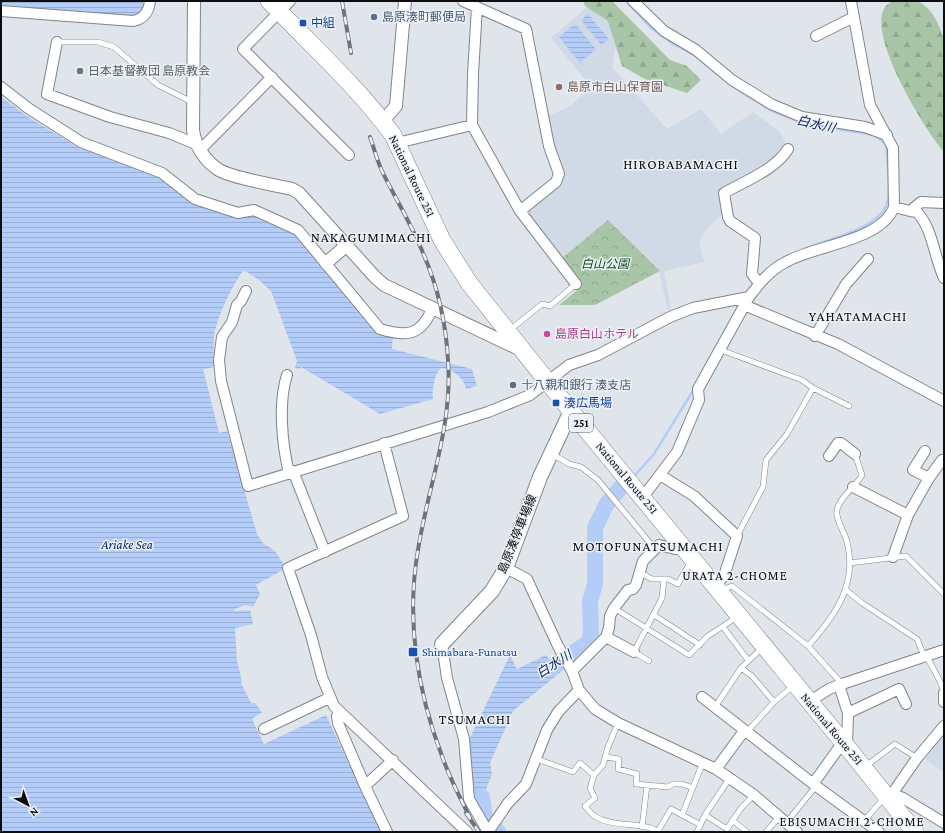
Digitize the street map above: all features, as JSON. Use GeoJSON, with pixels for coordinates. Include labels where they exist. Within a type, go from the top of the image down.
{"type":"FeatureCollection","features":[{"type":"Feature","properties":{"kind":"highway","name":"National Route 251"},"geometry":{"type":"LineString","coordinates":[[279,5],[364,98],[383,122],[397,143],[442,240],[469,283],[571,411],[689,553],[809,702],[889,796],[914,832]]}},
{"type":"Feature","properties":{"kind":"main road","name":"島原湊停車場線"},"geometry":{"type":"LineString","coordinates":[[442,644],[492,591],[506,568],[551,453],[571,411]]}},
{"type":"Feature","properties":{"kind":"street"},"geometry":{"type":"LineString","coordinates":[[1,11],[133,21],[138,20],[146,14],[150,1]]}},
{"type":"Feature","properties":{"kind":"street"},"geometry":{"type":"LineString","coordinates":[[194,1],[193,130],[198,147]]}},
{"type":"Feature","properties":{"kind":"street"},"geometry":{"type":"LineString","coordinates":[[383,122],[396,106],[405,1]]}},
{"type":"Feature","properties":{"kind":"street"},"geometry":{"type":"LineString","coordinates":[[463,1],[526,29],[548,146],[559,174],[556,182],[520,211]]}},
{"type":"Feature","properties":{"kind":"street"},"geometry":{"type":"LineString","coordinates":[[633,1],[664,31],[696,50],[732,80],[771,104],[802,117],[865,127],[887,135]]}},
{"type":"Feature","properties":{"kind":"street"},"geometry":{"type":"LineString","coordinates":[[643,497],[677,452],[699,400],[698,389],[746,300],[760,283],[782,263],[794,257],[867,233],[892,214],[894,207],[893,148],[887,135],[874,116],[870,105],[851,1]]}},
{"type":"Feature","properties":{"kind":"street"},"geometry":{"type":"LineString","coordinates":[[279,5],[243,49],[349,155]]}},
{"type":"Feature","properties":{"kind":"street"},"geometry":{"type":"LineString","coordinates":[[477,7],[472,125],[520,211],[576,284]]}},
{"type":"Feature","properties":{"kind":"street"},"geometry":{"type":"LineString","coordinates":[[816,36],[854,17]]}},
{"type":"Feature","properties":{"kind":"street"},"geometry":{"type":"LineString","coordinates":[[58,42],[47,94],[110,117],[169,133],[198,147],[220,171],[299,192],[375,277],[384,284],[524,352]]}},
{"type":"Feature","properties":{"kind":"street"},"geometry":{"type":"LineString","coordinates":[[198,147],[272,77]]}},
{"type":"Feature","properties":{"kind":"street"},"geometry":{"type":"LineString","coordinates":[[1,87],[28,108],[81,142],[162,173],[195,199],[238,213],[254,210],[298,230],[380,328],[397,334],[413,332],[425,323],[432,308]]}},
{"type":"Feature","properties":{"kind":"street"},"geometry":{"type":"LineString","coordinates":[[397,143],[472,125]]}},
{"type":"Feature","properties":{"kind":"street"},"geometry":{"type":"LineString","coordinates":[[760,283],[752,274],[755,238],[730,221],[728,218],[724,193],[773,165],[784,156],[788,149]]}},
{"type":"Feature","properties":{"kind":"street"},"geometry":{"type":"LineString","coordinates":[[910,211],[921,202],[944,202]]}},
{"type":"Feature","properties":{"kind":"street"},"geometry":{"type":"LineString","coordinates":[[894,207],[916,212],[927,228],[938,266],[944,278]]}},
{"type":"Feature","properties":{"kind":"street"},"geometry":{"type":"LineString","coordinates":[[326,263],[346,245]]}},
{"type":"Feature","properties":{"kind":"street"},"geometry":{"type":"LineString","coordinates":[[814,336],[846,284],[868,259]]}},
{"type":"Feature","properties":{"kind":"street"},"geometry":{"type":"LineString","coordinates":[[246,290],[242,301],[237,305],[232,322],[222,337],[219,360],[221,381],[248,486],[488,412],[530,395],[569,365],[598,355],[677,314],[693,308],[746,300],[814,336],[838,344],[944,401]]}},
{"type":"Feature","properties":{"kind":"street"},"geometry":{"type":"LineString","coordinates":[[287,375],[283,396],[284,452],[325,552]]}},
{"type":"Feature","properties":{"kind":"street"},"geometry":{"type":"LineString","coordinates":[[384,443],[403,516],[288,568],[311,635],[329,698],[339,711],[393,760],[467,832]]}},
{"type":"Feature","properties":{"kind":"street"},"geometry":{"type":"LineString","coordinates":[[829,456],[838,443],[841,443],[855,454]]}},
{"type":"Feature","properties":{"kind":"street"},"geometry":{"type":"LineString","coordinates":[[925,451],[913,470],[929,478]]}},
{"type":"Feature","properties":{"kind":"street"},"geometry":{"type":"LineString","coordinates":[[893,557],[908,515],[929,478],[942,460]]}},
{"type":"Feature","properties":{"kind":"street"},"geometry":{"type":"LineString","coordinates":[[660,475],[694,496],[737,536],[724,576],[717,588]]}},
{"type":"Feature","properties":{"kind":"street"},"geometry":{"type":"LineString","coordinates":[[853,487],[908,515]]}},
{"type":"Feature","properties":{"kind":"street"},"geometry":{"type":"LineString","coordinates":[[571,669],[606,637],[609,628],[610,616],[614,608],[628,590],[632,589],[636,585],[643,562],[654,548],[663,545],[689,553]]}},
{"type":"Feature","properties":{"kind":"street"},"geometry":{"type":"LineString","coordinates":[[506,568],[527,579],[558,646],[571,669],[579,690],[595,709],[618,723],[704,762],[716,769],[754,795],[797,832]]}},
{"type":"Feature","properties":{"kind":"street"},"geometry":{"type":"LineString","coordinates":[[606,637],[634,652]]}},
{"type":"Feature","properties":{"kind":"street"},"geometry":{"type":"LineString","coordinates":[[442,644],[447,678],[464,739],[469,799],[488,831],[495,819],[526,784],[551,724],[558,712],[579,690]]}},
{"type":"Feature","properties":{"kind":"street"},"geometry":{"type":"LineString","coordinates":[[809,702],[840,685],[944,650]]}},
{"type":"Feature","properties":{"kind":"street"},"geometry":{"type":"LineString","coordinates":[[814,785],[845,744],[848,713],[840,685]]}},
{"type":"Feature","properties":{"kind":"street"},"geometry":{"type":"LineString","coordinates":[[848,713],[899,689],[906,704]]}},
{"type":"Feature","properties":{"kind":"street"},"geometry":{"type":"LineString","coordinates":[[944,693],[944,702]]}},
{"type":"Feature","properties":{"kind":"street"},"geometry":{"type":"LineString","coordinates":[[702,697],[814,785],[878,832]]}},
{"type":"Feature","properties":{"kind":"street"},"geometry":{"type":"LineString","coordinates":[[264,729],[329,698]]}},
{"type":"Feature","properties":{"kind":"street"},"geometry":{"type":"LineString","coordinates":[[339,711],[337,716],[338,722],[365,786],[387,832]]}},
{"type":"Feature","properties":{"kind":"street"},"geometry":{"type":"LineString","coordinates":[[944,726],[917,758],[889,796],[903,798],[944,824]]}},
{"type":"Feature","properties":{"kind":"street"},"geometry":{"type":"LineString","coordinates":[[716,769],[746,732]]}},
{"type":"Feature","properties":{"kind":"street"},"geometry":{"type":"LineString","coordinates":[[365,786],[393,760]]}},
{"type":"Feature","properties":{"kind":"lane"},"geometry":{"type":"LineString","coordinates":[[58,42],[98,42],[114,47],[158,85],[193,102]]}},
{"type":"Feature","properties":{"kind":"lane"},"geometry":{"type":"LineString","coordinates":[[508,332],[542,304],[550,306],[576,284]]}},
{"type":"Feature","properties":{"kind":"lane"},"geometry":{"type":"LineString","coordinates":[[720,350],[802,380],[813,388],[849,406]]}},
{"type":"Feature","properties":{"kind":"lane"},"geometry":{"type":"LineString","coordinates":[[737,536],[763,487],[766,460],[787,434],[813,388]]}},
{"type":"Feature","properties":{"kind":"lane"},"geometry":{"type":"LineString","coordinates":[[551,453],[569,464],[581,467],[598,480],[654,548]]}},
{"type":"Feature","properties":{"kind":"lane"},"geometry":{"type":"LineString","coordinates":[[808,646],[833,616],[846,590],[850,563],[847,541],[837,513],[839,505],[862,475],[855,454]]}},
{"type":"Feature","properties":{"kind":"lane"},"geometry":{"type":"LineString","coordinates":[[639,572],[652,579],[664,579],[678,584],[689,553]]}},
{"type":"Feature","properties":{"kind":"lane"},"geometry":{"type":"LineString","coordinates":[[850,563],[877,561],[902,556],[909,558],[944,594]]}},
{"type":"Feature","properties":{"kind":"lane"},"geometry":{"type":"LineString","coordinates":[[649,661],[634,652],[662,598],[664,579]]}},
{"type":"Feature","properties":{"kind":"lane"},"geometry":{"type":"LineString","coordinates":[[717,588],[732,586],[808,646],[840,685]]}},
{"type":"Feature","properties":{"kind":"lane"},"geometry":{"type":"LineString","coordinates":[[846,590],[862,603],[917,639],[932,669],[941,681],[944,693]]}},
{"type":"Feature","properties":{"kind":"lane"},"geometry":{"type":"LineString","coordinates":[[614,608],[647,627],[689,655],[723,626],[739,615]]}},
{"type":"Feature","properties":{"kind":"lane"},"geometry":{"type":"LineString","coordinates":[[654,615],[700,645]]}},
{"type":"Feature","properties":{"kind":"lane"},"geometry":{"type":"LineString","coordinates":[[723,626],[748,660]]}},
{"type":"Feature","properties":{"kind":"lane"},"geometry":{"type":"LineString","coordinates":[[715,707],[741,668],[764,646]]}},
{"type":"Feature","properties":{"kind":"lane"},"geometry":{"type":"LineString","coordinates":[[741,668],[752,676],[774,702]]}},
{"type":"Feature","properties":{"kind":"lane"},"geometry":{"type":"LineString","coordinates":[[746,732],[774,702],[796,685]]}},
{"type":"Feature","properties":{"kind":"lane"},"geometry":{"type":"LineString","coordinates":[[618,723],[608,747],[606,757],[594,775],[590,788],[595,798],[585,806],[596,817],[606,821],[659,831],[671,809],[699,824]]}},
{"type":"Feature","properties":{"kind":"lane"},"geometry":{"type":"LineString","coordinates":[[864,767],[894,744],[917,758]]}},
{"type":"Feature","properties":{"kind":"lane"},"geometry":{"type":"LineString","coordinates":[[606,757],[620,759],[618,769],[637,774],[636,784],[668,787],[673,784],[682,784],[693,788]]}},
{"type":"Feature","properties":{"kind":"lane"},"geometry":{"type":"LineString","coordinates":[[537,759],[573,772],[580,763],[594,775]]}},
{"type":"Feature","properties":{"kind":"lane"},"geometry":{"type":"LineString","coordinates":[[682,815],[704,762]]}},
{"type":"Feature","properties":{"kind":"lane"},"geometry":{"type":"LineString","coordinates":[[697,832],[699,824],[729,779]]}},
{"type":"Feature","properties":{"kind":"lane"},"geometry":{"type":"LineString","coordinates":[[642,827],[647,785]]}},
{"type":"Feature","properties":{"kind":"lane"},"geometry":{"type":"LineString","coordinates":[[766,832],[782,820],[814,785]]}},
{"type":"Feature","properties":{"kind":"lane"},"geometry":{"type":"LineString","coordinates":[[705,815],[727,829],[732,820],[754,795]]}},
{"type":"Feature","properties":{"kind":"lane"},"geometry":{"type":"LineString","coordinates":[[864,821],[889,796]]}},
{"type":"Feature","properties":{"kind":"lane"},"geometry":{"type":"LineString","coordinates":[[732,820],[747,832]]}},
{"type":"Feature","properties":{"kind":"shaded area"},"geometry":{"type":"Polygon","coordinates":[[[588,6],[611,21],[617,41],[612,67],[667,129],[701,109],[721,134],[753,112],[779,131],[785,141],[786,145],[780,156],[721,193],[723,213],[705,231],[699,242],[704,262],[664,271],[671,309],[668,311],[659,271],[608,220],[561,259],[525,210],[563,178],[547,117],[570,106],[591,87],[551,38],[588,6]]]}},
{"type":"Feature","properties":{"kind":"shaded area"},"geometry":{"type":"Polygon","coordinates":[[[944,732],[944,772],[925,759],[944,732]]]}},
{"type":"Feature","properties":{"kind":"green space"},"geometry":{"type":"Polygon","coordinates":[[[583,1],[612,1],[670,60],[687,66],[701,80],[687,93],[645,79],[622,66],[608,21],[585,6],[583,1]]]}},
{"type":"Feature","properties":{"kind":"green space"},"geometry":{"type":"Polygon","coordinates":[[[892,1],[917,1],[923,4],[932,13],[940,29],[944,41],[944,152],[935,141],[912,104],[890,59],[881,20],[885,7],[892,1]]]}},
{"type":"Feature","properties":{"kind":"green space","name":"白山公園"},"geometry":{"type":"Polygon","coordinates":[[[608,220],[660,271],[595,305],[559,305],[581,287],[561,259],[608,220]]]}},
{"type":"Feature","properties":{"kind":"water"},"geometry":{"type":"Polygon","coordinates":[[[1,1],[143,1],[144,10],[138,16],[130,17],[1,7],[1,1]]]}},
{"type":"Feature","properties":{"kind":"water"},"geometry":{"type":"Polygon","coordinates":[[[588,14],[609,39],[601,45],[581,20],[588,14]]]}},
{"type":"Feature","properties":{"kind":"water"},"geometry":{"type":"Polygon","coordinates":[[[575,24],[596,49],[580,63],[559,37],[575,24]]]}},
{"type":"Feature","properties":{"kind":"water","name":"Ariake Sea"},"geometry":{"type":"Polygon","coordinates":[[[1,97],[27,116],[75,146],[163,179],[197,204],[238,219],[253,214],[299,232],[373,327],[393,337],[392,349],[472,369],[477,386],[466,389],[463,381],[454,372],[441,368],[434,382],[433,399],[380,414],[301,367],[299,369],[295,368],[297,361],[271,291],[259,280],[244,270],[230,292],[218,320],[214,336],[214,367],[203,369],[219,433],[227,431],[257,534],[263,543],[275,551],[286,568],[256,585],[260,594],[253,607],[245,605],[235,609],[234,611],[250,610],[253,624],[235,628],[237,661],[242,681],[241,683],[251,703],[255,703],[262,712],[252,719],[264,744],[326,715],[381,832],[1,832],[1,97]]]}},
{"type":"Feature","properties":{"kind":"water"},"geometry":{"type":"Polygon","coordinates":[[[510,655],[517,669],[546,655],[551,662],[557,658],[559,660],[561,659],[565,665],[562,668],[563,670],[513,711],[490,763],[492,774],[485,792],[487,817],[485,818],[473,797],[468,742],[510,655]]]}},
{"type":"Feature","properties":{"kind":"waterway","name":"白水川"},"geometry":{"type":"LineString","coordinates":[[626,1],[650,27],[673,44],[694,55],[732,86],[772,111],[806,124],[874,135],[886,144],[889,193],[886,206],[881,214],[862,227],[805,249]]}},
{"type":"Feature","properties":{"kind":"waterway","name":"白水川"},"geometry":{"type":"LineString","coordinates":[[636,474],[654,454],[694,389]]}},
{"type":"Feature","properties":{"kind":"waterway","name":"白水川"},"geometry":{"type":"LineString","coordinates":[[551,668],[589,642],[591,634],[590,601],[595,584],[595,528],[606,505],[622,486]]}},
{"type":"Feature","properties":{"kind":"waterway","name":"白水川"},"geometry":{"type":"LineString","coordinates":[[482,797],[485,818],[498,832]]}},
{"type":"Feature","properties":{"kind":"railway"},"geometry":{"type":"LineString","coordinates":[[342,1],[351,53]]}},
{"type":"Feature","properties":{"kind":"railway"},"geometry":{"type":"LineString","coordinates":[[370,137],[382,171],[414,232],[433,279],[445,333],[449,384],[447,409],[439,456],[422,526],[418,550],[413,602],[414,628],[420,680],[433,731],[448,772],[470,818]]}},
{"type":"Feature","properties":{"kind":"railway"},"geometry":{"type":"LineString","coordinates":[[466,813],[479,832]]}},
{"type":"Feature","properties":{"kind":"place","name":"島原湊町郵便局"},"geometry":{"type":"Point","coordinates":[374,17]}},
{"type":"Feature","properties":{"kind":"place","name":"中組"},"geometry":{"type":"Point","coordinates":[303,23]}},
{"type":"Feature","properties":{"kind":"place","name":"日本基督教団 島原教会"},"geometry":{"type":"Point","coordinates":[80,71]}},
{"type":"Feature","properties":{"kind":"place","name":"島原市白山保育園"},"geometry":{"type":"Point","coordinates":[559,87]}},
{"type":"Feature","properties":{"kind":"place","name":"島原白山ホテル"},"geometry":{"type":"Point","coordinates":[547,334]}},
{"type":"Feature","properties":{"kind":"place","name":"十八親和銀行 湊支店"},"geometry":{"type":"Point","coordinates":[513,385]}},
{"type":"Feature","properties":{"kind":"place","name":"湊広馬場"},"geometry":{"type":"Point","coordinates":[556,403]}},
{"type":"Feature","properties":{"kind":"place","name":"Shimabara-Funatsu"},"geometry":{"type":"Point","coordinates":[413,652]}},
{"type":"Feature","properties":{"kind":"district","name":"HIROBABAMACHI"},"geometry":{"type":"Point","coordinates":[681,164]}},
{"type":"Feature","properties":{"kind":"district","name":"NAKAGUMIMACHI"},"geometry":{"type":"Point","coordinates":[371,237]}},
{"type":"Feature","properties":{"kind":"district","name":"YAHATAMACHI"},"geometry":{"type":"Point","coordinates":[858,316]}},
{"type":"Feature","properties":{"kind":"district","name":"MOTOFUNATSUMACHI"},"geometry":{"type":"Point","coordinates":[648,546]}},
{"type":"Feature","properties":{"kind":"district","name":"URATA 2-CHOME"},"geometry":{"type":"Point","coordinates":[735,575]}},
{"type":"Feature","properties":{"kind":"district","name":"TSUMACHI"},"geometry":{"type":"Point","coordinates":[475,719]}},
{"type":"Feature","properties":{"kind":"district","name":"EBISUMACHI 2-CHOME"},"geometry":{"type":"Point","coordinates":[852,821]}}]}
